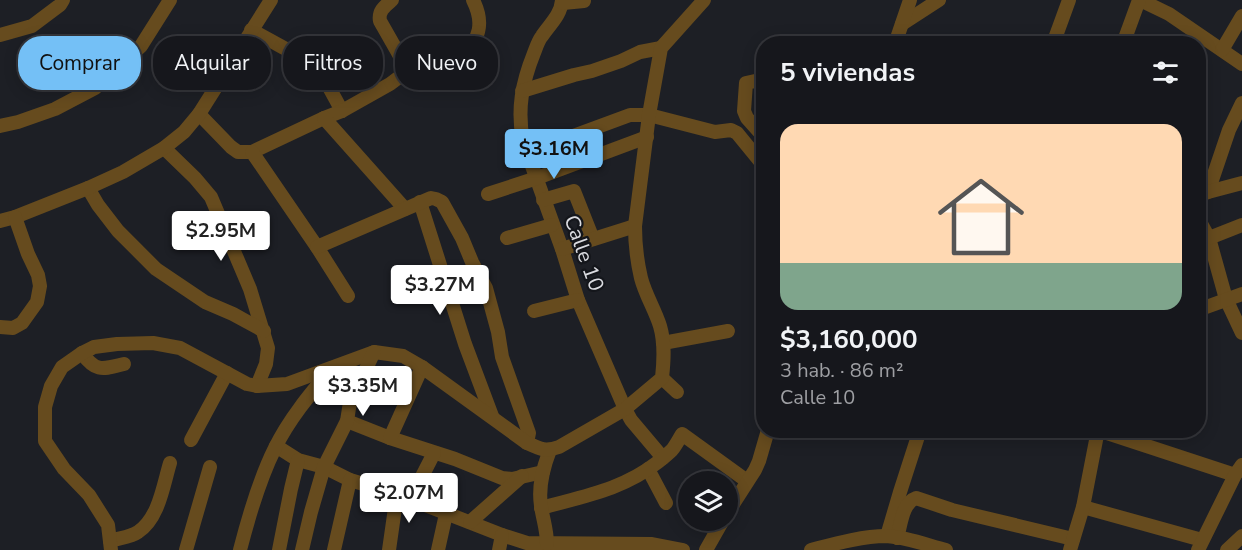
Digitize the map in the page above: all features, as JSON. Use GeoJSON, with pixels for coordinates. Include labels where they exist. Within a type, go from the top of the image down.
{"type":"FeatureCollection","features":[{"type":"Feature","properties":{"kind":"street"},"geometry":{"type":"LineString","coordinates":[[0,35],[32,26],[60,5],[63,0]]}},
{"type":"Feature","properties":{"kind":"street"},"geometry":{"type":"LineString","coordinates":[[0,126],[55,109],[95,88],[141,46],[170,0]]}},
{"type":"Feature","properties":{"kind":"street"},"geometry":{"type":"LineString","coordinates":[[0,221],[88,188],[123,172],[164,148],[184,132],[199,114],[270,0]]}},
{"type":"Feature","properties":{"kind":"street"},"geometry":{"type":"LineString","coordinates":[[392,0],[381,10],[379,16],[395,47]]}},
{"type":"Feature","properties":{"kind":"street"},"geometry":{"type":"LineString","coordinates":[[473,0],[480,20],[477,36]]}},
{"type":"Feature","properties":{"kind":"street"},"geometry":{"type":"LineString","coordinates":[[898,36],[910,0]]}},
{"type":"Feature","properties":{"kind":"street"},"geometry":{"type":"LineString","coordinates":[[902,24],[939,0]]}},
{"type":"Feature","properties":{"kind":"street"},"geometry":{"type":"LineString","coordinates":[[1056,36],[1069,0]]}},
{"type":"Feature","properties":{"kind":"street"},"geometry":{"type":"LineString","coordinates":[[1126,36],[1139,0],[1168,14],[1195,36]]}},
{"type":"Feature","properties":{"kind":"street"},"geometry":{"type":"LineString","coordinates":[[1168,14],[1174,0]]}},
{"type":"Feature","properties":{"kind":"street"},"geometry":{"type":"LineString","coordinates":[[562,1],[584,1]]}},
{"type":"Feature","properties":{"kind":"street","name":"Calle 10"},"geometry":{"type":"LineString","coordinates":[[562,1],[558,15],[540,38],[529,65],[520,107],[523,141],[578,300],[625,409],[630,420],[663,458]]}},
{"type":"Feature","properties":{"kind":"street"},"geometry":{"type":"LineString","coordinates":[[677,392],[663,378],[664,356],[660,326],[641,279],[635,226],[649,114],[661,48],[699,3]]}},
{"type":"Feature","properties":{"kind":"street"},"geometry":{"type":"LineString","coordinates":[[1222,50],[1242,16]]}},
{"type":"Feature","properties":{"kind":"street"},"geometry":{"type":"LineString","coordinates":[[251,30],[321,70],[342,111]]}},
{"type":"Feature","properties":{"kind":"street"},"geometry":{"type":"LineString","coordinates":[[1206,43],[1222,50],[1242,64]]}},
{"type":"Feature","properties":{"kind":"street"},"geometry":{"type":"LineString","coordinates":[[522,91],[592,71],[640,52],[661,48]]}},
{"type":"Feature","properties":{"kind":"street"},"geometry":{"type":"LineString","coordinates":[[199,114],[238,153],[252,152],[342,111],[395,80]]}},
{"type":"Feature","properties":{"kind":"street"},"geometry":{"type":"LineString","coordinates":[[756,81],[746,83],[744,111],[756,128]]}},
{"type":"Feature","properties":{"kind":"street"},"geometry":{"type":"LineString","coordinates":[[1206,187],[1242,103]]}},
{"type":"Feature","properties":{"kind":"street"},"geometry":{"type":"LineString","coordinates":[[527,153],[630,115],[649,114],[715,132],[731,130],[737,133],[756,156]]}},
{"type":"Feature","properties":{"kind":"street"},"geometry":{"type":"LineString","coordinates":[[324,118],[405,209]]}},
{"type":"Feature","properties":{"kind":"street"},"geometry":{"type":"LineString","coordinates":[[488,194],[646,137]]}},
{"type":"Feature","properties":{"kind":"street"},"geometry":{"type":"LineString","coordinates":[[164,148],[211,197],[250,289],[268,348],[266,364],[258,386]]}},
{"type":"Feature","properties":{"kind":"street"},"geometry":{"type":"LineString","coordinates":[[252,152],[348,296]]}},
{"type":"Feature","properties":{"kind":"street"},"geometry":{"type":"LineString","coordinates":[[1206,193],[1242,183]]}},
{"type":"Feature","properties":{"kind":"street"},"geometry":{"type":"LineString","coordinates":[[88,188],[118,231],[156,269],[205,302],[264,331]]}},
{"type":"Feature","properties":{"kind":"street"},"geometry":{"type":"LineString","coordinates":[[543,200],[574,191],[593,239]]}},
{"type":"Feature","properties":{"kind":"street"},"geometry":{"type":"LineString","coordinates":[[317,247],[431,198],[442,202],[486,288],[502,357],[529,433],[527,442]]}},
{"type":"Feature","properties":{"kind":"street"},"geometry":{"type":"LineString","coordinates":[[420,202],[465,344],[492,418]]}},
{"type":"Feature","properties":{"kind":"street"},"geometry":{"type":"LineString","coordinates":[[0,327],[13,328],[22,323],[36,302],[40,286],[38,275],[15,217]]}},
{"type":"Feature","properties":{"kind":"street"},"geometry":{"type":"LineString","coordinates":[[507,238],[552,225]]}},
{"type":"Feature","properties":{"kind":"street"},"geometry":{"type":"LineString","coordinates":[[1209,238],[1242,225]]}},
{"type":"Feature","properties":{"kind":"street"},"geometry":{"type":"LineString","coordinates":[[562,249],[635,226]]}},
{"type":"Feature","properties":{"kind":"street"},"geometry":{"type":"LineString","coordinates":[[1206,233],[1226,299],[1242,333]]}},
{"type":"Feature","properties":{"kind":"street"},"geometry":{"type":"LineString","coordinates":[[1206,307],[1242,294]]}},
{"type":"Feature","properties":{"kind":"street"},"geometry":{"type":"LineString","coordinates":[[534,311],[578,300]]}},
{"type":"Feature","properties":{"kind":"street"},"geometry":{"type":"LineString","coordinates":[[663,343],[728,332]]}},
{"type":"Feature","properties":{"kind":"street"},"geometry":{"type":"LineString","coordinates":[[170,464],[158,505],[149,522],[137,534],[111,545],[108,525],[89,495],[64,469],[45,441],[45,407],[51,386],[62,367],[94,347],[153,343],[180,348],[246,384],[258,386],[287,384],[374,352],[403,356],[527,442],[550,450],[625,409],[663,378]]}},
{"type":"Feature","properties":{"kind":"street"},"geometry":{"type":"LineString","coordinates":[[302,550],[324,467],[347,421],[350,402],[374,352]]}},
{"type":"Feature","properties":{"kind":"street"},"geometry":{"type":"LineString","coordinates":[[82,353],[90,364],[98,368],[124,364]]}},
{"type":"Feature","properties":{"kind":"street"},"geometry":{"type":"LineString","coordinates":[[240,550],[262,477],[276,446],[303,402],[333,366]]}},
{"type":"Feature","properties":{"kind":"street"},"geometry":{"type":"LineString","coordinates":[[390,438],[422,367]]}},
{"type":"Feature","properties":{"kind":"street"},"geometry":{"type":"LineString","coordinates":[[191,440],[227,373]]}},
{"type":"Feature","properties":{"kind":"street"},"geometry":{"type":"LineString","coordinates":[[347,421],[474,466],[501,478],[512,479],[543,472]]}},
{"type":"Feature","properties":{"kind":"street"},"geometry":{"type":"LineString","coordinates":[[541,508],[614,487],[648,469],[663,458],[671,451],[682,434],[747,481]]}},
{"type":"Feature","properties":{"kind":"street"},"geometry":{"type":"LineString","coordinates":[[738,496],[759,461],[766,438]]}},
{"type":"Feature","properties":{"kind":"street"},"geometry":{"type":"LineString","coordinates":[[890,542],[905,508],[905,496],[918,438]]}},
{"type":"Feature","properties":{"kind":"street"},"geometry":{"type":"LineString","coordinates":[[905,496],[1072,545],[1083,507],[1096,438]]}},
{"type":"Feature","properties":{"kind":"street"},"geometry":{"type":"LineString","coordinates":[[1083,507],[1200,545],[1238,470],[1126,438]]}},
{"type":"Feature","properties":{"kind":"street"},"geometry":{"type":"LineString","coordinates":[[276,446],[298,460],[324,467],[350,480],[470,522],[526,547],[547,544],[683,550]]}},
{"type":"Feature","properties":{"kind":"street"},"geometry":{"type":"LineString","coordinates":[[547,544],[540,491],[550,450]]}},
{"type":"Feature","properties":{"kind":"street"},"geometry":{"type":"LineString","coordinates":[[389,550],[404,497],[434,453]]}},
{"type":"Feature","properties":{"kind":"street"},"geometry":{"type":"LineString","coordinates":[[279,550],[298,460]]}},
{"type":"Feature","properties":{"kind":"street"},"geometry":{"type":"LineString","coordinates":[[186,550],[210,467]]}},
{"type":"Feature","properties":{"kind":"street"},"geometry":{"type":"LineString","coordinates":[[648,469],[666,502]]}},
{"type":"Feature","properties":{"kind":"street"},"geometry":{"type":"LineString","coordinates":[[470,522],[522,476]]}},
{"type":"Feature","properties":{"kind":"street"},"geometry":{"type":"LineString","coordinates":[[334,550],[350,480]]}},
{"type":"Feature","properties":{"kind":"street"},"geometry":{"type":"LineString","coordinates":[[438,550],[447,514]]}},
{"type":"Feature","properties":{"kind":"street"},"geometry":{"type":"LineString","coordinates":[[706,550],[717,531]]}},
{"type":"Feature","properties":{"kind":"street"},"geometry":{"type":"LineString","coordinates":[[498,550],[502,535]]}},
{"type":"Feature","properties":{"kind":"street"},"geometry":{"type":"LineString","coordinates":[[1227,550],[1242,536]]}},
{"type":"Feature","properties":{"kind":"street"},"geometry":{"type":"LineString","coordinates":[[811,550],[890,542],[946,550]]}}]}
